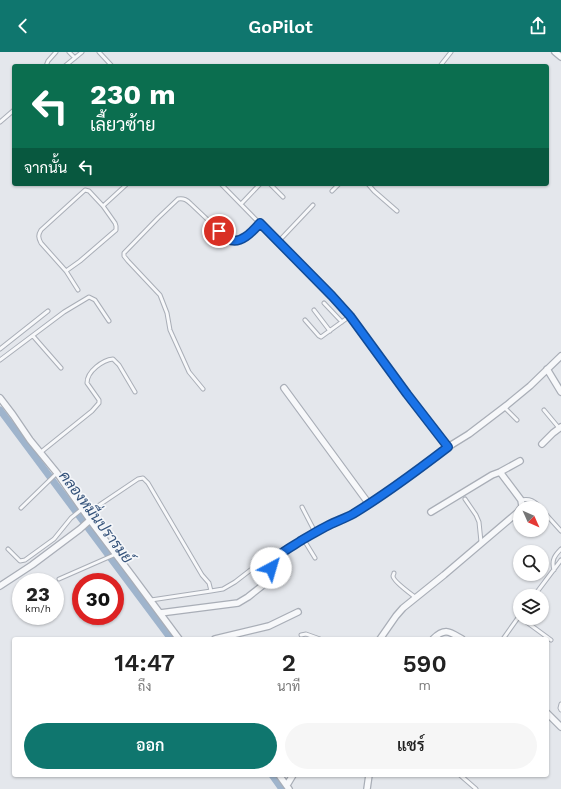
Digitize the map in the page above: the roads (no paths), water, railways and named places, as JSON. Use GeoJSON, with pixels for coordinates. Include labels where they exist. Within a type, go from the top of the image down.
{"type":"FeatureCollection","features":[{"type":"Feature","properties":{"kind":"street"},"geometry":{"type":"LineString","coordinates":[[555,52],[561,57]]}},
{"type":"Feature","properties":{"kind":"street"},"geometry":{"type":"LineString","coordinates":[[160,613],[238,603],[248,597],[268,582],[272,577],[271,566],[276,558],[284,551],[315,532],[351,515],[369,504],[448,447],[469,434],[530,386],[561,356]]}},
{"type":"Feature","properties":{"kind":"street"},"geometry":{"type":"LineString","coordinates":[[547,369],[561,392]]}},
{"type":"Feature","properties":{"kind":"street"},"geometry":{"type":"LineString","coordinates":[[284,388],[369,504]]}},
{"type":"Feature","properties":{"kind":"street"},"geometry":{"type":"LineString","coordinates":[[0,398],[178,637]]}},
{"type":"Feature","properties":{"kind":"street"},"geometry":{"type":"LineString","coordinates":[[542,444],[560,428]]}},
{"type":"Feature","properties":{"kind":"street"},"geometry":{"type":"LineString","coordinates":[[431,512],[492,475],[520,461]]}},
{"type":"Feature","properties":{"kind":"street"},"geometry":{"type":"LineString","coordinates":[[500,472],[521,500]]}},
{"type":"Feature","properties":{"kind":"street"},"geometry":{"type":"LineString","coordinates":[[381,637],[403,608],[513,516]]}},
{"type":"Feature","properties":{"kind":"street"},"geometry":{"type":"LineString","coordinates":[[0,586],[32,565],[90,520]]}},
{"type":"Feature","properties":{"kind":"street"},"geometry":{"type":"LineString","coordinates":[[223,637],[269,626],[298,612]]}},
{"type":"Feature","properties":{"kind":"street"},"geometry":{"type":"LineString","coordinates":[[435,637],[444,631],[450,631],[459,637]]}},
{"type":"Feature","properties":{"kind":"street"},"geometry":{"type":"LineString","coordinates":[[549,715],[561,727]]}},
{"type":"Feature","properties":{"kind":"street"},"geometry":{"type":"LineString","coordinates":[[280,777],[288,787]]}},
{"type":"Feature","properties":{"kind":"street"},"geometry":{"type":"LineString","coordinates":[[288,787],[292,777]]}},
{"type":"Feature","properties":{"kind":"street"},"geometry":{"type":"LineString","coordinates":[[367,789],[369,777]]}},
{"type":"Feature","properties":{"kind":"lane"},"geometry":{"type":"LineString","coordinates":[[47,64],[56,52]]}},
{"type":"Feature","properties":{"kind":"lane"},"geometry":{"type":"LineString","coordinates":[[69,52],[75,58]]}},
{"type":"Feature","properties":{"kind":"lane"},"geometry":{"type":"LineString","coordinates":[[68,64],[82,52]]}},
{"type":"Feature","properties":{"kind":"lane"},"geometry":{"type":"LineString","coordinates":[[99,52],[110,64]]}},
{"type":"Feature","properties":{"kind":"lane"},"geometry":{"type":"LineString","coordinates":[[442,64],[452,52]]}},
{"type":"Feature","properties":{"kind":"lane"},"geometry":{"type":"LineString","coordinates":[[0,122],[12,112]]}},
{"type":"Feature","properties":{"kind":"lane"},"geometry":{"type":"LineString","coordinates":[[103,206],[125,186]]}},
{"type":"Feature","properties":{"kind":"lane"},"geometry":{"type":"LineString","coordinates":[[223,186],[350,316],[448,447]]}},
{"type":"Feature","properties":{"kind":"lane"},"geometry":{"type":"LineString","coordinates":[[241,204],[258,186]]}},
{"type":"Feature","properties":{"kind":"lane"},"geometry":{"type":"LineString","coordinates":[[272,186],[283,197]]}},
{"type":"Feature","properties":{"kind":"lane"},"geometry":{"type":"LineString","coordinates":[[332,191],[337,186]]}},
{"type":"Feature","properties":{"kind":"lane"},"geometry":{"type":"LineString","coordinates":[[370,186],[398,211]]}},
{"type":"Feature","properties":{"kind":"lane"},"geometry":{"type":"LineString","coordinates":[[66,272],[117,228],[103,206],[89,191],[85,190],[40,230],[38,236],[78,290]]}},
{"type":"Feature","properties":{"kind":"lane"},"geometry":{"type":"LineString","coordinates":[[203,389],[189,372],[170,330],[167,314],[160,295],[128,261],[124,256],[124,253],[178,199],[182,198],[191,204],[228,239],[236,242],[244,238],[260,223]]}},
{"type":"Feature","properties":{"kind":"lane"},"geometry":{"type":"LineString","coordinates":[[278,242],[313,205]]}},
{"type":"Feature","properties":{"kind":"lane"},"geometry":{"type":"LineString","coordinates":[[0,360],[64,312],[89,297],[95,300],[109,321]]}},
{"type":"Feature","properties":{"kind":"lane"},"geometry":{"type":"LineString","coordinates":[[324,303],[342,322]]}},
{"type":"Feature","properties":{"kind":"lane"},"geometry":{"type":"LineString","coordinates":[[314,310],[330,331]]}},
{"type":"Feature","properties":{"kind":"lane"},"geometry":{"type":"LineString","coordinates":[[0,349],[48,311]]}},
{"type":"Feature","properties":{"kind":"lane"},"geometry":{"type":"LineString","coordinates":[[305,320],[320,337],[322,337],[350,316]]}},
{"type":"Feature","properties":{"kind":"lane"},"geometry":{"type":"LineString","coordinates":[[33,336],[61,368]]}},
{"type":"Feature","properties":{"kind":"lane"},"geometry":{"type":"LineString","coordinates":[[40,453],[92,411],[99,403],[99,400],[87,382],[88,376],[98,365],[113,359],[119,365],[135,392]]}},
{"type":"Feature","properties":{"kind":"lane"},"geometry":{"type":"LineString","coordinates":[[504,407],[517,420]]}},
{"type":"Feature","properties":{"kind":"lane"},"geometry":{"type":"LineString","coordinates":[[544,410],[560,428]]}},
{"type":"Feature","properties":{"kind":"lane"},"geometry":{"type":"LineString","coordinates":[[21,508],[57,473]]}},
{"type":"Feature","properties":{"kind":"lane"},"geometry":{"type":"LineString","coordinates":[[8,550],[20,561],[25,560],[54,540],[71,518],[138,479],[143,478],[148,483],[202,575],[209,583],[211,591]]}},
{"type":"Feature","properties":{"kind":"lane"},"geometry":{"type":"LineString","coordinates":[[465,499],[479,522],[481,542]]}},
{"type":"Feature","properties":{"kind":"lane"},"geometry":{"type":"LineString","coordinates":[[521,500],[527,499],[532,501]]}},
{"type":"Feature","properties":{"kind":"lane"},"geometry":{"type":"LineString","coordinates":[[302,507],[315,532]]}},
{"type":"Feature","properties":{"kind":"lane"},"geometry":{"type":"LineString","coordinates":[[549,518],[561,531]]}},
{"type":"Feature","properties":{"kind":"lane"},"geometry":{"type":"LineString","coordinates":[[304,540],[315,558]]}},
{"type":"Feature","properties":{"kind":"lane"},"geometry":{"type":"LineString","coordinates":[[554,570],[552,564],[554,556],[561,548]]}},
{"type":"Feature","properties":{"kind":"lane"},"geometry":{"type":"LineString","coordinates":[[64,577],[116,554]]}},
{"type":"Feature","properties":{"kind":"lane"},"geometry":{"type":"LineString","coordinates":[[151,600],[224,589],[266,558]]}},
{"type":"Feature","properties":{"kind":"lane"},"geometry":{"type":"LineString","coordinates":[[539,589],[561,560]]}},
{"type":"Feature","properties":{"kind":"lane"},"geometry":{"type":"LineString","coordinates":[[394,573],[394,579],[415,597]]}},
{"type":"Feature","properties":{"kind":"lane"},"geometry":{"type":"LineString","coordinates":[[505,637],[514,625]]}},
{"type":"Feature","properties":{"kind":"lane"},"geometry":{"type":"LineString","coordinates":[[531,625],[548,637]]}},
{"type":"Feature","properties":{"kind":"lane"},"geometry":{"type":"LineString","coordinates":[[300,635],[306,634],[314,637]]}},
{"type":"Feature","properties":{"kind":"lane"},"geometry":{"type":"LineString","coordinates":[[561,704],[561,710]]}},
{"type":"Feature","properties":{"kind":"lane"},"geometry":{"type":"LineString","coordinates":[[462,777],[476,789]]}},
{"type":"Feature","properties":{"kind":"waterway","name":"คลองหมื่นปรารมย์"},"geometry":{"type":"LineString","coordinates":[[0,410],[170,637]]}},
{"type":"Feature","properties":{"kind":"waterway","name":"คลองหมื่นปรารมย์"},"geometry":{"type":"LineString","coordinates":[[273,777],[282,789]]}}]}
